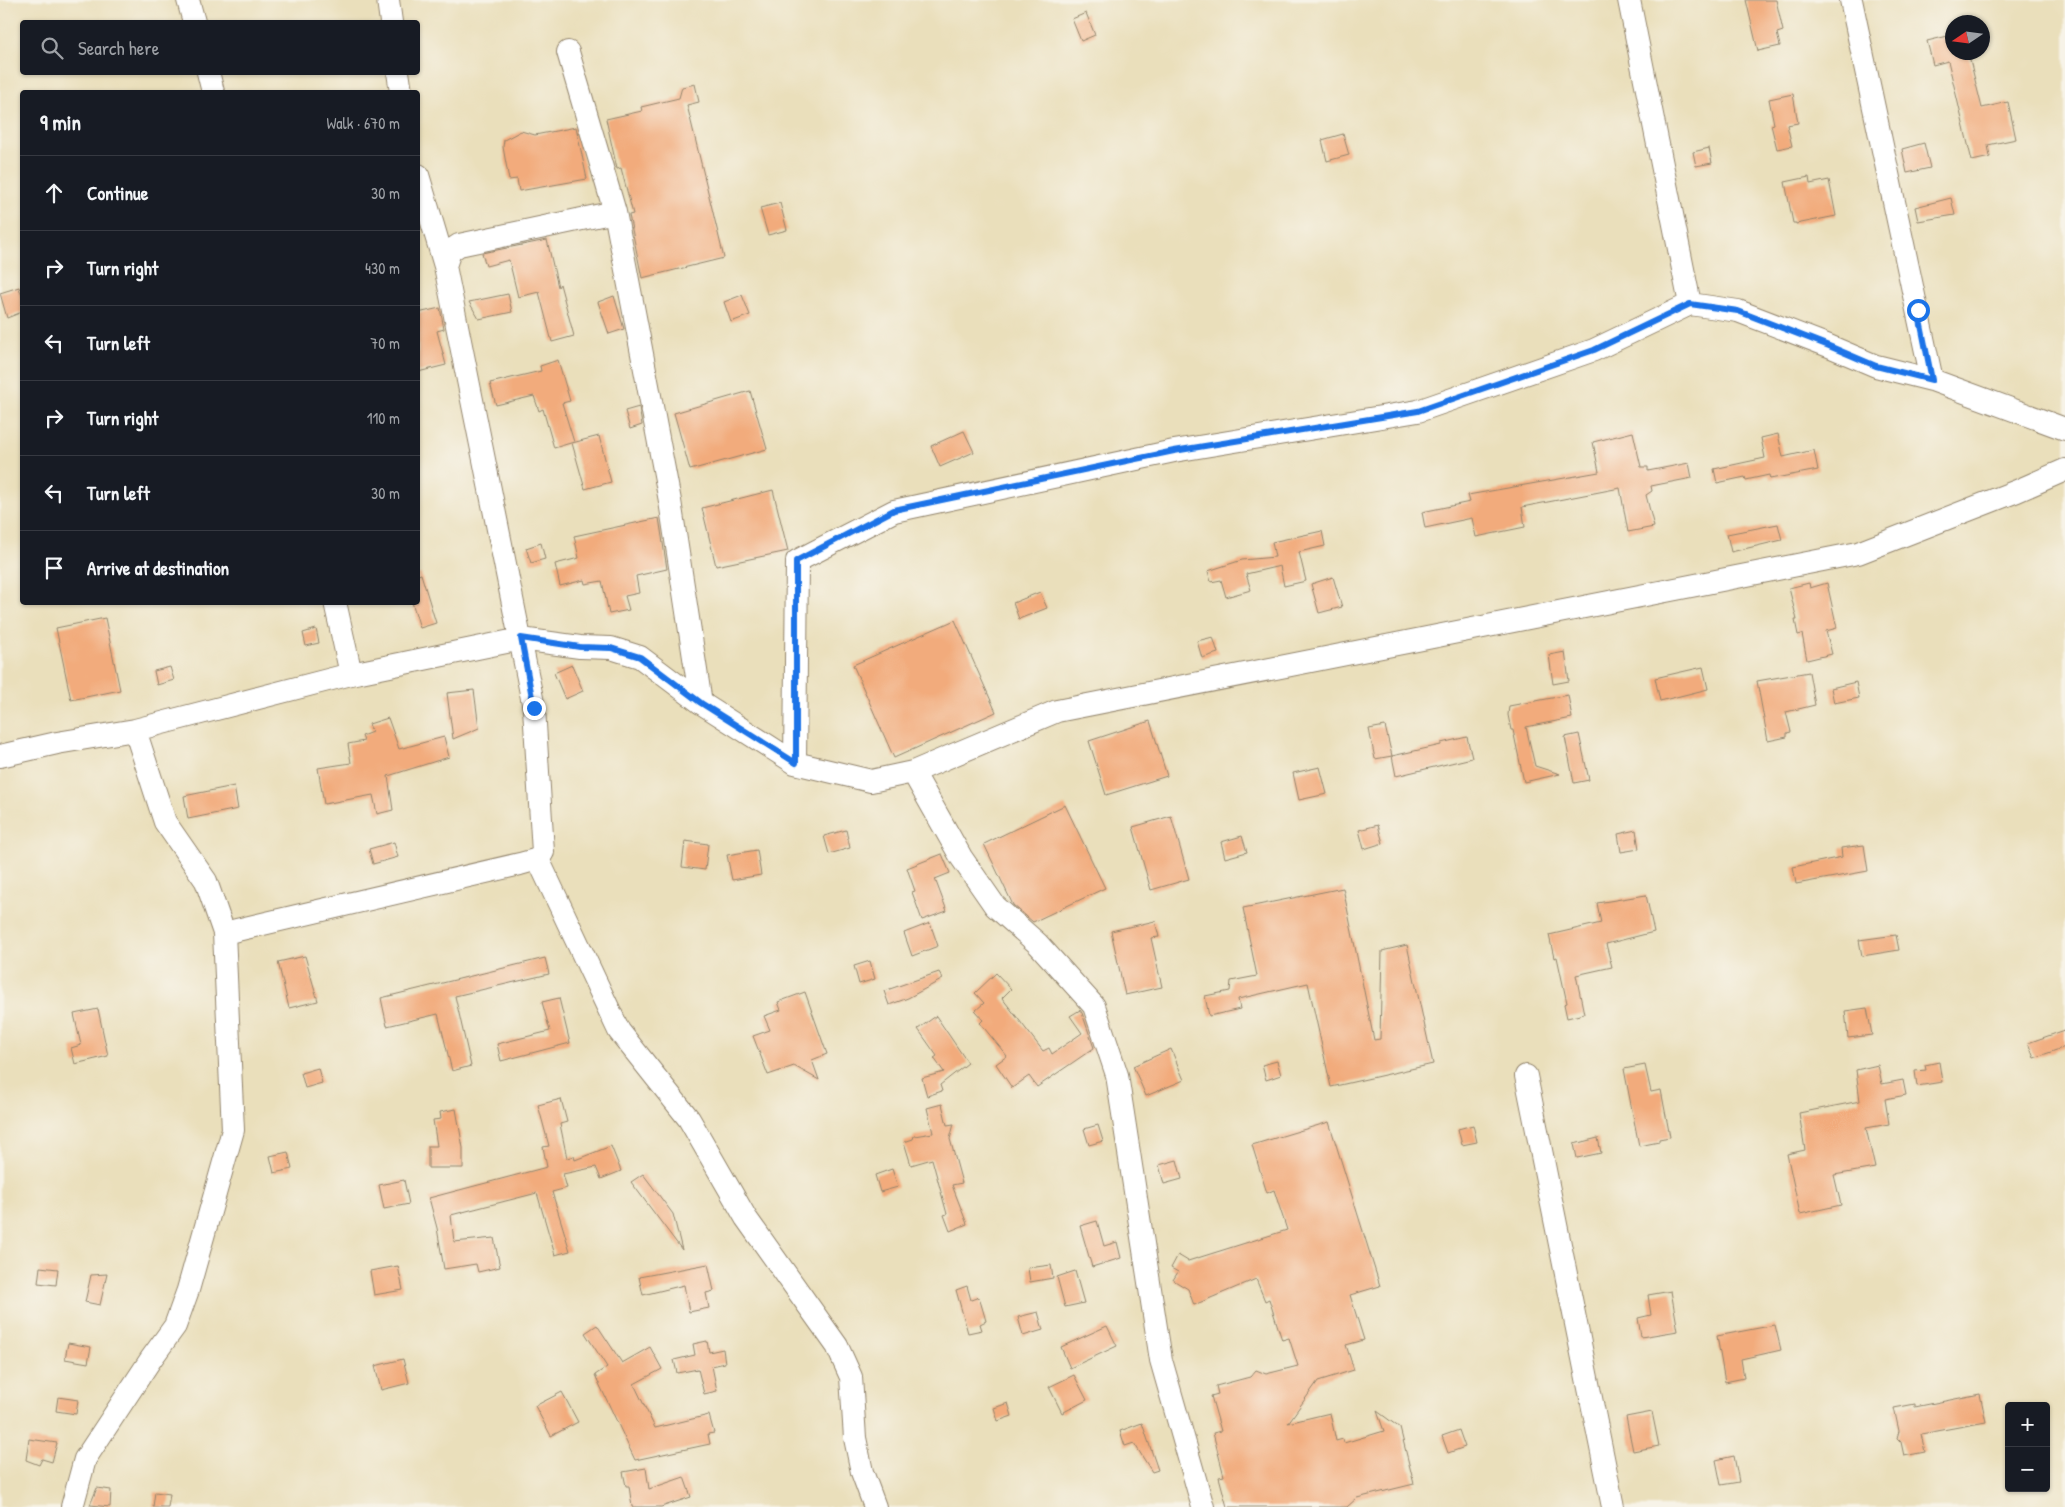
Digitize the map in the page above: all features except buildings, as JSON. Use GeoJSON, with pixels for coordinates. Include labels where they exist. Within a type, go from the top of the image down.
{"type":"FeatureCollection","features":[{"type":"Feature","properties":{"kind":"street"},"geometry":{"type":"LineString","coordinates":[[188,0],[193,20]]}},
{"type":"Feature","properties":{"kind":"street"},"geometry":{"type":"LineString","coordinates":[[388,0],[391,20]]}},
{"type":"Feature","properties":{"kind":"street"},"geometry":{"type":"LineString","coordinates":[[1629,0],[1690,304]]}},
{"type":"Feature","properties":{"kind":"street"},"geometry":{"type":"LineString","coordinates":[[1851,0],[1932,380]]}},
{"type":"Feature","properties":{"kind":"street"},"geometry":{"type":"LineString","coordinates":[[568,52],[614,212],[670,501],[701,703]]}},
{"type":"Feature","properties":{"kind":"street"},"geometry":{"type":"LineString","coordinates":[[209,75],[212,90]]}},
{"type":"Feature","properties":{"kind":"street"},"geometry":{"type":"LineString","coordinates":[[398,75],[401,90]]}},
{"type":"Feature","properties":{"kind":"street"},"geometry":{"type":"LineString","coordinates":[[224,933],[538,859],[543,852],[534,708],[446,266],[420,182]]}},
{"type":"Feature","properties":{"kind":"street"},"geometry":{"type":"LineString","coordinates":[[446,266],[450,252],[459,245],[614,212]]}},
{"type":"Feature","properties":{"kind":"street"},"geometry":{"type":"LineString","coordinates":[[796,763],[796,561],[894,510],[1174,451],[1418,411],[1594,350],[1690,304],[1738,311],[1876,366],[1932,380],[2065,429]]}},
{"type":"Feature","properties":{"kind":"street"},"geometry":{"type":"LineString","coordinates":[[0,756],[57,743],[135,730],[351,674],[521,638],[580,647],[611,648],[640,657],[701,703],[796,763],[871,782],[913,772],[1056,711],[1858,553],[2017,491],[2065,470]]}},
{"type":"Feature","properties":{"kind":"street"},"geometry":{"type":"LineString","coordinates":[[336,605],[351,674]]}},
{"type":"Feature","properties":{"kind":"street"},"geometry":{"type":"LineString","coordinates":[[72,1507],[85,1459],[151,1359],[176,1326],[233,1130],[224,933],[206,880],[165,822],[135,730]]}},
{"type":"Feature","properties":{"kind":"street"},"geometry":{"type":"LineString","coordinates":[[913,772],[961,857],[995,906],[1038,944],[1094,1006],[1117,1075],[1162,1360],[1203,1507]]}},
{"type":"Feature","properties":{"kind":"street"},"geometry":{"type":"LineString","coordinates":[[538,859],[619,1031],[690,1119],[746,1218],[837,1346],[851,1377],[855,1438],[862,1472],[876,1507]]}},
{"type":"Feature","properties":{"kind":"street"},"geometry":{"type":"LineString","coordinates":[[1526,1076],[1613,1507]]}},
{"type":"Feature","properties":{"kind":"route"},"geometry":{"type":"LineString","coordinates":[[534,708],[521,638],[580,647],[611,648],[640,657],[701,703],[796,763],[796,561],[894,510],[1174,451],[1418,411],[1594,350],[1690,304],[1738,311],[1876,366],[1932,380],[1918,310]]}}]}
